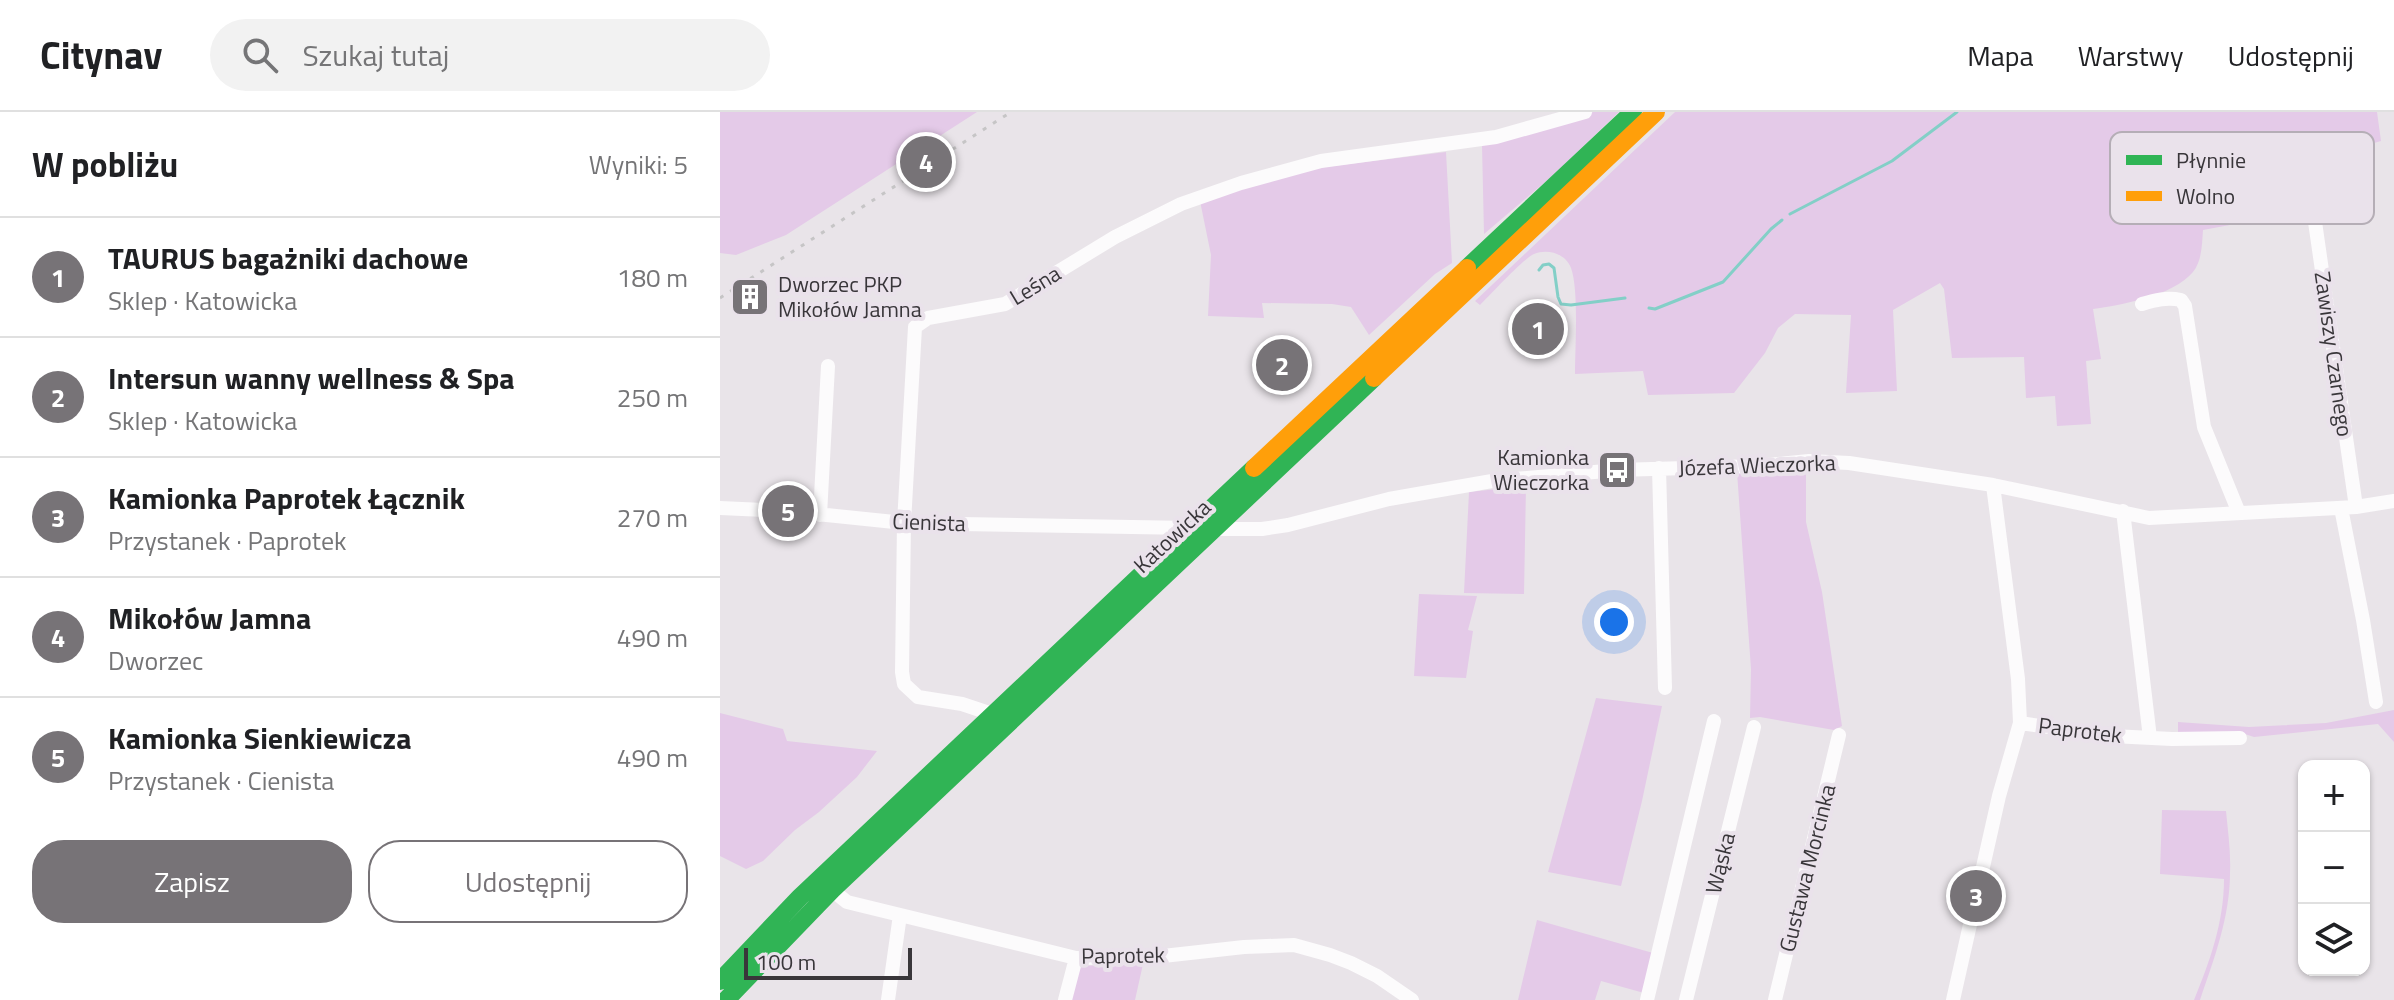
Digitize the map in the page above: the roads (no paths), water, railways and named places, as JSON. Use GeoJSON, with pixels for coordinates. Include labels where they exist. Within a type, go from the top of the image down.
{"type":"FeatureCollection","features":[{"type":"Feature","properties":{"kind":"main road","name":"Katowicka"},"geometry":{"type":"LineString","coordinates":[[720,981],[800,897],[992,714],[1633,112]]}},
{"type":"Feature","properties":{"kind":"main road","name":"Katowicka"},"geometry":{"type":"LineString","coordinates":[[726,1000],[832,890],[1656,112]]}},
{"type":"Feature","properties":{"kind":"street","name":"Leśna"},"geometry":{"type":"LineString","coordinates":[[992,714],[962,704],[918,697],[904,684],[904,523],[915,327],[928,318],[1005,304],[1115,237],[1181,204],[1241,183],[1321,161],[1496,137],[1585,112]]}},
{"type":"Feature","properties":{"kind":"street","name":"Zawiszy Czarnego"},"geometry":{"type":"LineString","coordinates":[[2315,224],[2348,507],[2376,702]]}},
{"type":"Feature","properties":{"kind":"street"},"geometry":{"type":"LineString","coordinates":[[2142,304],[2172,298],[2181,300],[2185,306],[2204,427],[2239,513]]}},
{"type":"Feature","properties":{"kind":"street"},"geometry":{"type":"LineString","coordinates":[[820,515],[828,366]]}},
{"type":"Feature","properties":{"kind":"street","name":"Józefa Wieczorka"},"geometry":{"type":"LineString","coordinates":[[1215,529],[1262,529],[1288,525],[1389,499],[1492,481],[1659,468],[1716,468],[1822,461],[1993,485],[2149,518],[2348,507],[2394,501]]}},
{"type":"Feature","properties":{"kind":"street"},"geometry":{"type":"LineString","coordinates":[[1659,468],[1665,688]]}},
{"type":"Feature","properties":{"kind":"street"},"geometry":{"type":"LineString","coordinates":[[1993,485],[2018,679],[2020,723]]}},
{"type":"Feature","properties":{"kind":"street"},"geometry":{"type":"LineString","coordinates":[[1258,489],[1248,505],[1247,514],[1252,523],[1262,529]]}},
{"type":"Feature","properties":{"kind":"street","name":"Cienista"},"geometry":{"type":"LineString","coordinates":[[720,508],[904,523],[1190,528]]}},
{"type":"Feature","properties":{"kind":"street","name":"Paprotek"},"geometry":{"type":"LineString","coordinates":[[1953,1000],[1996,810],[2020,723],[2150,738],[2123,511]]}},
{"type":"Feature","properties":{"kind":"street"},"geometry":{"type":"LineString","coordinates":[[1139,526],[1150,530],[1158,539],[1154,562]]}},
{"type":"Feature","properties":{"kind":"street"},"geometry":{"type":"LineString","coordinates":[[1647,1000],[1714,721]]}},
{"type":"Feature","properties":{"kind":"street","name":"Wąska"},"geometry":{"type":"LineString","coordinates":[[1686,1000],[1754,727]]}},
{"type":"Feature","properties":{"kind":"street","name":"Gustawa Morcinka"},"geometry":{"type":"LineString","coordinates":[[1775,1000],[1839,735]]}},
{"type":"Feature","properties":{"kind":"street"},"geometry":{"type":"LineString","coordinates":[[2150,738],[2240,738]]}},
{"type":"Feature","properties":{"kind":"street","name":"Paprotek"},"geometry":{"type":"LineString","coordinates":[[832,890],[847,902],[1076,958],[1154,957],[1294,945],[1351,963],[1412,1000]]}},
{"type":"Feature","properties":{"kind":"street"},"geometry":{"type":"LineString","coordinates":[[888,1000],[900,915]]}},
{"type":"Feature","properties":{"kind":"street"},"geometry":{"type":"LineString","coordinates":[[1065,1000],[1076,958]]}},
{"type":"Feature","properties":{"kind":"waterway"},"geometry":{"type":"LineString","coordinates":[[1790,214],[1892,161],[1957,112]]}},
{"type":"Feature","properties":{"kind":"waterway"},"geometry":{"type":"LineString","coordinates":[[1649,308],[1655,309],[1723,282],[1782,220]]}},
{"type":"Feature","properties":{"kind":"waterway"},"geometry":{"type":"LineString","coordinates":[[1539,270],[1549,264],[1554,268],[1561,304],[1625,298]]}},
{"type":"Feature","properties":{"kind":"railway"},"geometry":{"type":"LineString","coordinates":[[720,298],[1011,112]]}},
{"type":"Feature","properties":{"kind":"place","name":"Mikołów Jamna"},"geometry":{"type":"Point","coordinates":[926,162]}},
{"type":"Feature","properties":{"kind":"place","name":"Dworzec PKP Mikołów Jamna"},"geometry":{"type":"Point","coordinates":[750,297]}},
{"type":"Feature","properties":{"kind":"place","name":"TAURUS bagażniki dachowe"},"geometry":{"type":"Point","coordinates":[1538,329]}},
{"type":"Feature","properties":{"kind":"place","name":"Intersun wanny wellness & Spa"},"geometry":{"type":"Point","coordinates":[1282,365]}},
{"type":"Feature","properties":{"kind":"place","name":"Kamionka Wieczorka"},"geometry":{"type":"Point","coordinates":[1617,470]}},
{"type":"Feature","properties":{"kind":"place","name":"Kamionka Sienkiewicza"},"geometry":{"type":"Point","coordinates":[788,511]}},
{"type":"Feature","properties":{"kind":"place","name":"Kamionka Paprotek Łącznik"},"geometry":{"type":"Point","coordinates":[1976,896]}}]}
